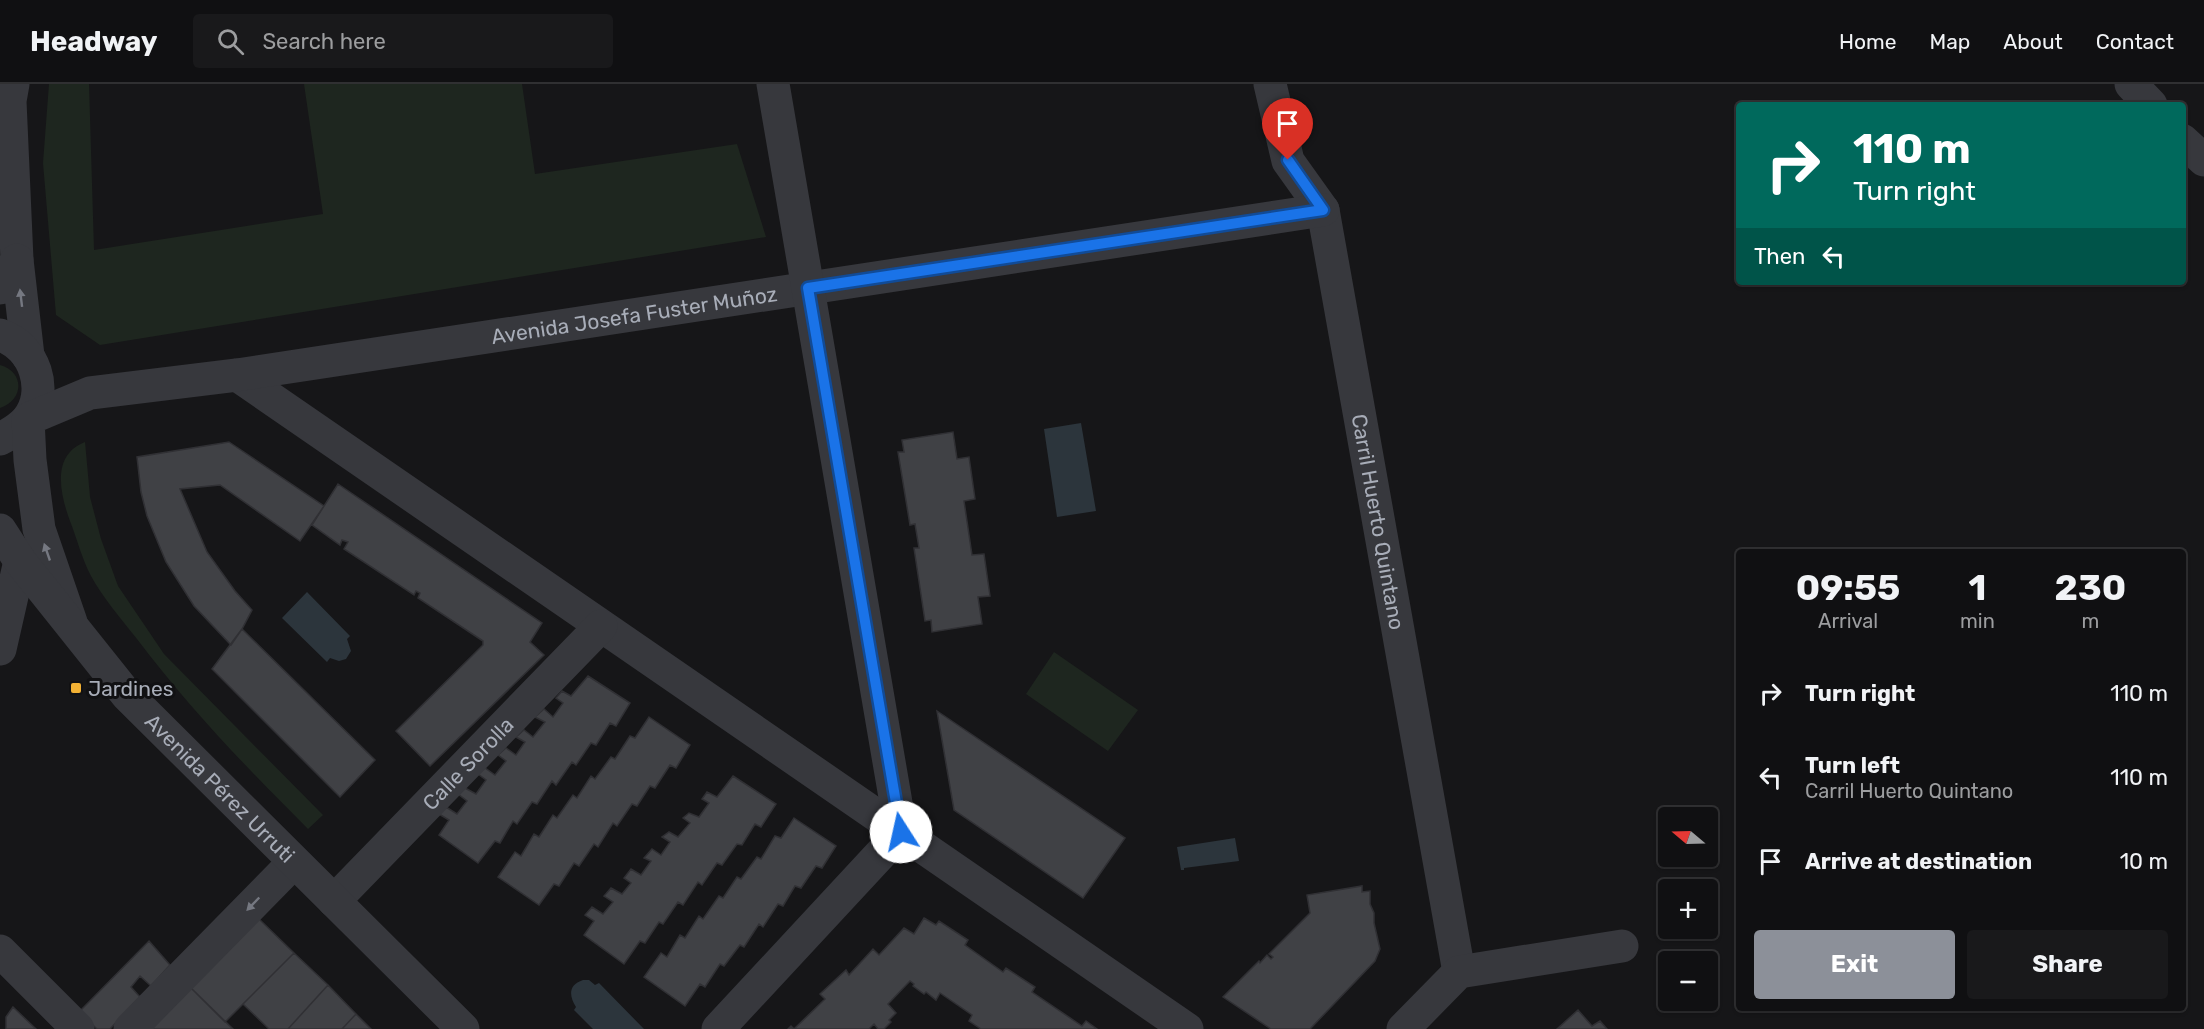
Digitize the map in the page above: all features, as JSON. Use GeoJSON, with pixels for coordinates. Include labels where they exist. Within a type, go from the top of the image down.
{"type":"FeatureCollection","features":[{"type":"Feature","properties":{"kind":"street"},"geometry":{"type":"LineString","coordinates":[[13,84],[10,101],[16,260],[28,356]]}},
{"type":"Feature","properties":{"kind":"street"},"geometry":{"type":"LineString","coordinates":[[773,84],[901,832]]}},
{"type":"Feature","properties":{"kind":"street","name":"Carril Huerto Quintano"},"geometry":{"type":"LineString","coordinates":[[1270,84],[1288,160],[1323,210],[1459,972]]}},
{"type":"Feature","properties":{"kind":"street"},"geometry":{"type":"LineString","coordinates":[[2131,84],[2148,102]]}},
{"type":"Feature","properties":{"kind":"street"},"geometry":{"type":"LineString","coordinates":[[2186,144],[2204,160]]}},
{"type":"Feature","properties":{"kind":"street","name":"Avenida Josefa Fuster Muñoz"},"geometry":{"type":"LineString","coordinates":[[0,439],[15,432],[28,419],[91,403],[237,375],[1323,210]]}},
{"type":"Feature","properties":{"kind":"street"},"geometry":{"type":"LineString","coordinates":[[0,288],[16,260]]}},
{"type":"Feature","properties":{"kind":"street"},"geometry":{"type":"LineString","coordinates":[[0,336],[22,348],[37,376],[38,391],[35,406],[28,419],[30,460],[39,529],[73,627]]}},
{"type":"Feature","properties":{"kind":"street"},"geometry":{"type":"LineString","coordinates":[[237,375],[1187,1029]]}},
{"type":"Feature","properties":{"kind":"street"},"geometry":{"type":"LineString","coordinates":[[0,649],[6,543]]}},
{"type":"Feature","properties":{"kind":"street","name":"Avenida Pérez Urruti"},"geometry":{"type":"LineString","coordinates":[[6,543],[127,695],[463,1029]]}},
{"type":"Feature","properties":{"kind":"street","name":"Calle Sorolla"},"geometry":{"type":"LineString","coordinates":[[334,901],[601,626]]}},
{"type":"Feature","properties":{"kind":"street"},"geometry":{"type":"LineString","coordinates":[[718,1029],[901,832]]}},
{"type":"Feature","properties":{"kind":"street"},"geometry":{"type":"LineString","coordinates":[[130,1029],[294,862]]}},
{"type":"Feature","properties":{"kind":"street"},"geometry":{"type":"LineString","coordinates":[[1403,1029],[1459,972],[1622,946]]}},
{"type":"Feature","properties":{"kind":"street"},"geometry":{"type":"LineString","coordinates":[[0,951],[78,1029]]}},
{"type":"Feature","properties":{"kind":"shaded area"},"geometry":{"type":"Polygon","coordinates":[[[49,84],[89,84],[94,250],[323,214],[304,84],[522,84],[535,174],[737,144],[766,237],[100,345],[56,315],[43,163],[49,84]]]}},
{"type":"Feature","properties":{"kind":"shaded area"},"geometry":{"type":"Polygon","coordinates":[[[0,365],[14,374],[18,386],[14,399],[0,408],[0,365]]]}},
{"type":"Feature","properties":{"kind":"shaded area"},"geometry":{"type":"Polygon","coordinates":[[[1081,423],[1096,511],[1057,517],[1044,429],[1081,423]]]}},
{"type":"Feature","properties":{"kind":"shaded area"},"geometry":{"type":"Polygon","coordinates":[[[85,442],[90,497],[101,539],[118,586],[164,654],[323,815],[308,829],[177,690],[112,608],[91,576],[66,510],[61,488],[61,476],[67,456],[74,448],[85,442]]]}},
{"type":"Feature","properties":{"kind":"shaded area"},"geometry":{"type":"Polygon","coordinates":[[[307,592],[350,636],[347,639],[351,651],[346,659],[339,661],[330,658],[327,662],[282,618],[307,592]]]}},
{"type":"Feature","properties":{"kind":"shaded area"},"geometry":{"type":"Polygon","coordinates":[[[1054,652],[1138,710],[1108,751],[1026,694],[1054,652]]]}},
{"type":"Feature","properties":{"kind":"shaded area"},"geometry":{"type":"Polygon","coordinates":[[[1235,838],[1239,861],[1181,870],[1177,847],[1235,838]]]}},
{"type":"Feature","properties":{"kind":"shaded area"},"geometry":{"type":"Polygon","coordinates":[[[589,980],[595,985],[599,983],[644,1029],[593,1029],[574,1010],[576,1007],[571,991],[578,982],[589,980]]]}},
{"type":"Feature","properties":{"kind":"building"},"geometry":{"type":"Polygon","coordinates":[[[953,432],[957,459],[969,457],[975,499],[964,501],[972,555],[984,554],[990,596],[978,597],[982,624],[932,632],[931,620],[925,621],[914,548],[919,548],[915,524],[910,525],[898,452],[904,452],[902,440],[953,432]]]}},
{"type":"Feature","properties":{"kind":"building"},"geometry":{"type":"Polygon","coordinates":[[[229,442],[324,506],[300,541],[220,485],[180,489],[207,552],[252,610],[231,645],[194,606],[166,562],[147,516],[141,492],[137,457],[229,442]]]}},
{"type":"Feature","properties":{"kind":"building"},"geometry":{"type":"Polygon","coordinates":[[[338,484],[542,623],[530,642],[544,655],[430,766],[396,731],[483,645],[483,641],[418,598],[420,593],[416,591],[414,595],[344,549],[348,542],[342,540],[340,545],[312,525],[338,484]]]}},
{"type":"Feature","properties":{"kind":"building"},"geometry":{"type":"Polygon","coordinates":[[[242,629],[375,760],[340,797],[212,669],[242,629]]]}},
{"type":"Feature","properties":{"kind":"building"},"geometry":{"type":"Polygon","coordinates":[[[588,676],[630,703],[616,726],[610,723],[596,745],[591,743],[576,765],[572,762],[556,785],[552,781],[537,804],[532,802],[517,824],[513,821],[500,843],[495,841],[478,863],[439,835],[449,820],[439,814],[446,807],[457,814],[467,801],[458,794],[465,788],[476,794],[486,780],[478,774],[485,768],[495,775],[506,761],[498,755],[506,748],[516,755],[525,742],[516,737],[524,730],[533,737],[545,722],[535,717],[544,709],[553,717],[563,703],[556,698],[562,691],[571,696],[588,676]]]}},
{"type":"Feature","properties":{"kind":"building"},"geometry":{"type":"Polygon","coordinates":[[[937,711],[1125,838],[1083,898],[954,810],[937,711]]]}},
{"type":"Feature","properties":{"kind":"building"},"geometry":{"type":"Polygon","coordinates":[[[649,717],[690,745],[676,768],[670,765],[655,788],[650,786],[637,806],[632,804],[617,826],[613,823],[598,847],[594,844],[579,866],[574,863],[559,886],[554,884],[539,905],[498,877],[515,852],[521,856],[534,834],[539,837],[553,815],[557,818],[573,795],[577,798],[591,776],[595,779],[611,757],[615,759],[630,736],[635,738],[649,717]]]}},
{"type":"Feature","properties":{"kind":"building"},"geometry":{"type":"Polygon","coordinates":[[[733,776],[776,804],[761,827],[755,824],[742,845],[737,844],[722,865],[717,863],[702,885],[698,882],[683,905],[678,902],[663,924],[659,922],[645,943],[640,941],[624,964],[584,935],[594,921],[585,915],[592,907],[603,914],[613,902],[604,896],[611,888],[622,894],[631,883],[624,878],[631,869],[641,875],[651,861],[644,858],[652,849],[661,855],[670,842],[662,837],[669,832],[678,837],[690,823],[683,818],[689,813],[699,817],[709,803],[702,799],[707,792],[717,797],[733,776]]]}},
{"type":"Feature","properties":{"kind":"building"},"geometry":{"type":"Polygon","coordinates":[[[794,818],[836,846],[822,868],[816,866],[801,888],[795,886],[783,906],[778,904],[763,927],[759,924],[744,947],[740,945],[724,966],[720,964],[705,987],[700,984],[685,1006],[644,977],[661,953],[667,957],[680,935],[685,938],[699,916],[703,919],[719,896],[723,898],[737,877],[741,879],[757,857],[761,859],[775,836],[781,838],[794,818]]]}},
{"type":"Feature","properties":{"kind":"building"},"geometry":{"type":"Polygon","coordinates":[[[1362,886],[1362,892],[1370,891],[1370,904],[1374,913],[1380,949],[1375,961],[1310,1029],[1271,1029],[1223,997],[1259,961],[1260,963],[1267,955],[1271,959],[1273,957],[1269,954],[1310,913],[1307,895],[1362,886]]]}},
{"type":"Feature","properties":{"kind":"building"},"geometry":{"type":"Polygon","coordinates":[[[258,918],[294,953],[225,1022],[190,987],[258,918]]]}},
{"type":"Feature","properties":{"kind":"building"},"geometry":{"type":"Polygon","coordinates":[[[924,918],[936,925],[939,921],[968,940],[965,945],[1003,972],[1006,968],[1035,987],[1032,992],[1082,1026],[1086,1021],[1097,1029],[981,1029],[969,1021],[972,1015],[940,993],[936,1000],[913,986],[914,984],[910,981],[888,1004],[896,1013],[884,1029],[878,1029],[874,1024],[869,1029],[794,1029],[825,999],[820,994],[846,970],[849,975],[873,949],[879,955],[904,928],[914,934],[924,918]]]}},
{"type":"Feature","properties":{"kind":"building"},"geometry":{"type":"Polygon","coordinates":[[[149,941],[170,965],[151,986],[140,976],[131,987],[140,997],[110,1029],[97,1029],[79,1012],[149,941]]]}},
{"type":"Feature","properties":{"kind":"building"},"geometry":{"type":"Polygon","coordinates":[[[294,953],[328,985],[288,1029],[269,1029],[243,1004],[294,953]]]}},
{"type":"Feature","properties":{"kind":"building"},"geometry":{"type":"Polygon","coordinates":[[[328,985],[356,1014],[342,1029],[288,1029],[328,985]]]}},
{"type":"Feature","properties":{"kind":"building"},"geometry":{"type":"Polygon","coordinates":[[[190,987],[233,1029],[148,1029],[190,987]]]}},
{"type":"Feature","properties":{"kind":"building"},"geometry":{"type":"Polygon","coordinates":[[[13,1007],[36,1029],[6,1029],[6,1017],[13,1007]]]}},
{"type":"Feature","properties":{"kind":"building"},"geometry":{"type":"Polygon","coordinates":[[[1578,1010],[1592,1026],[1600,1021],[1607,1029],[1557,1029],[1578,1010]]]}},
{"type":"Feature","properties":{"kind":"building"},"geometry":{"type":"Polygon","coordinates":[[[356,1014],[371,1029],[342,1029],[356,1014]]]}},
{"type":"Feature","properties":{"kind":"place","name":"Jardines"},"geometry":{"type":"Point","coordinates":[76,688]}},
{"type":"Feature","properties":{"kind":"route"},"geometry":{"type":"LineString","coordinates":[[901,832],[808,288],[1323,210],[1288,160]]}}]}
